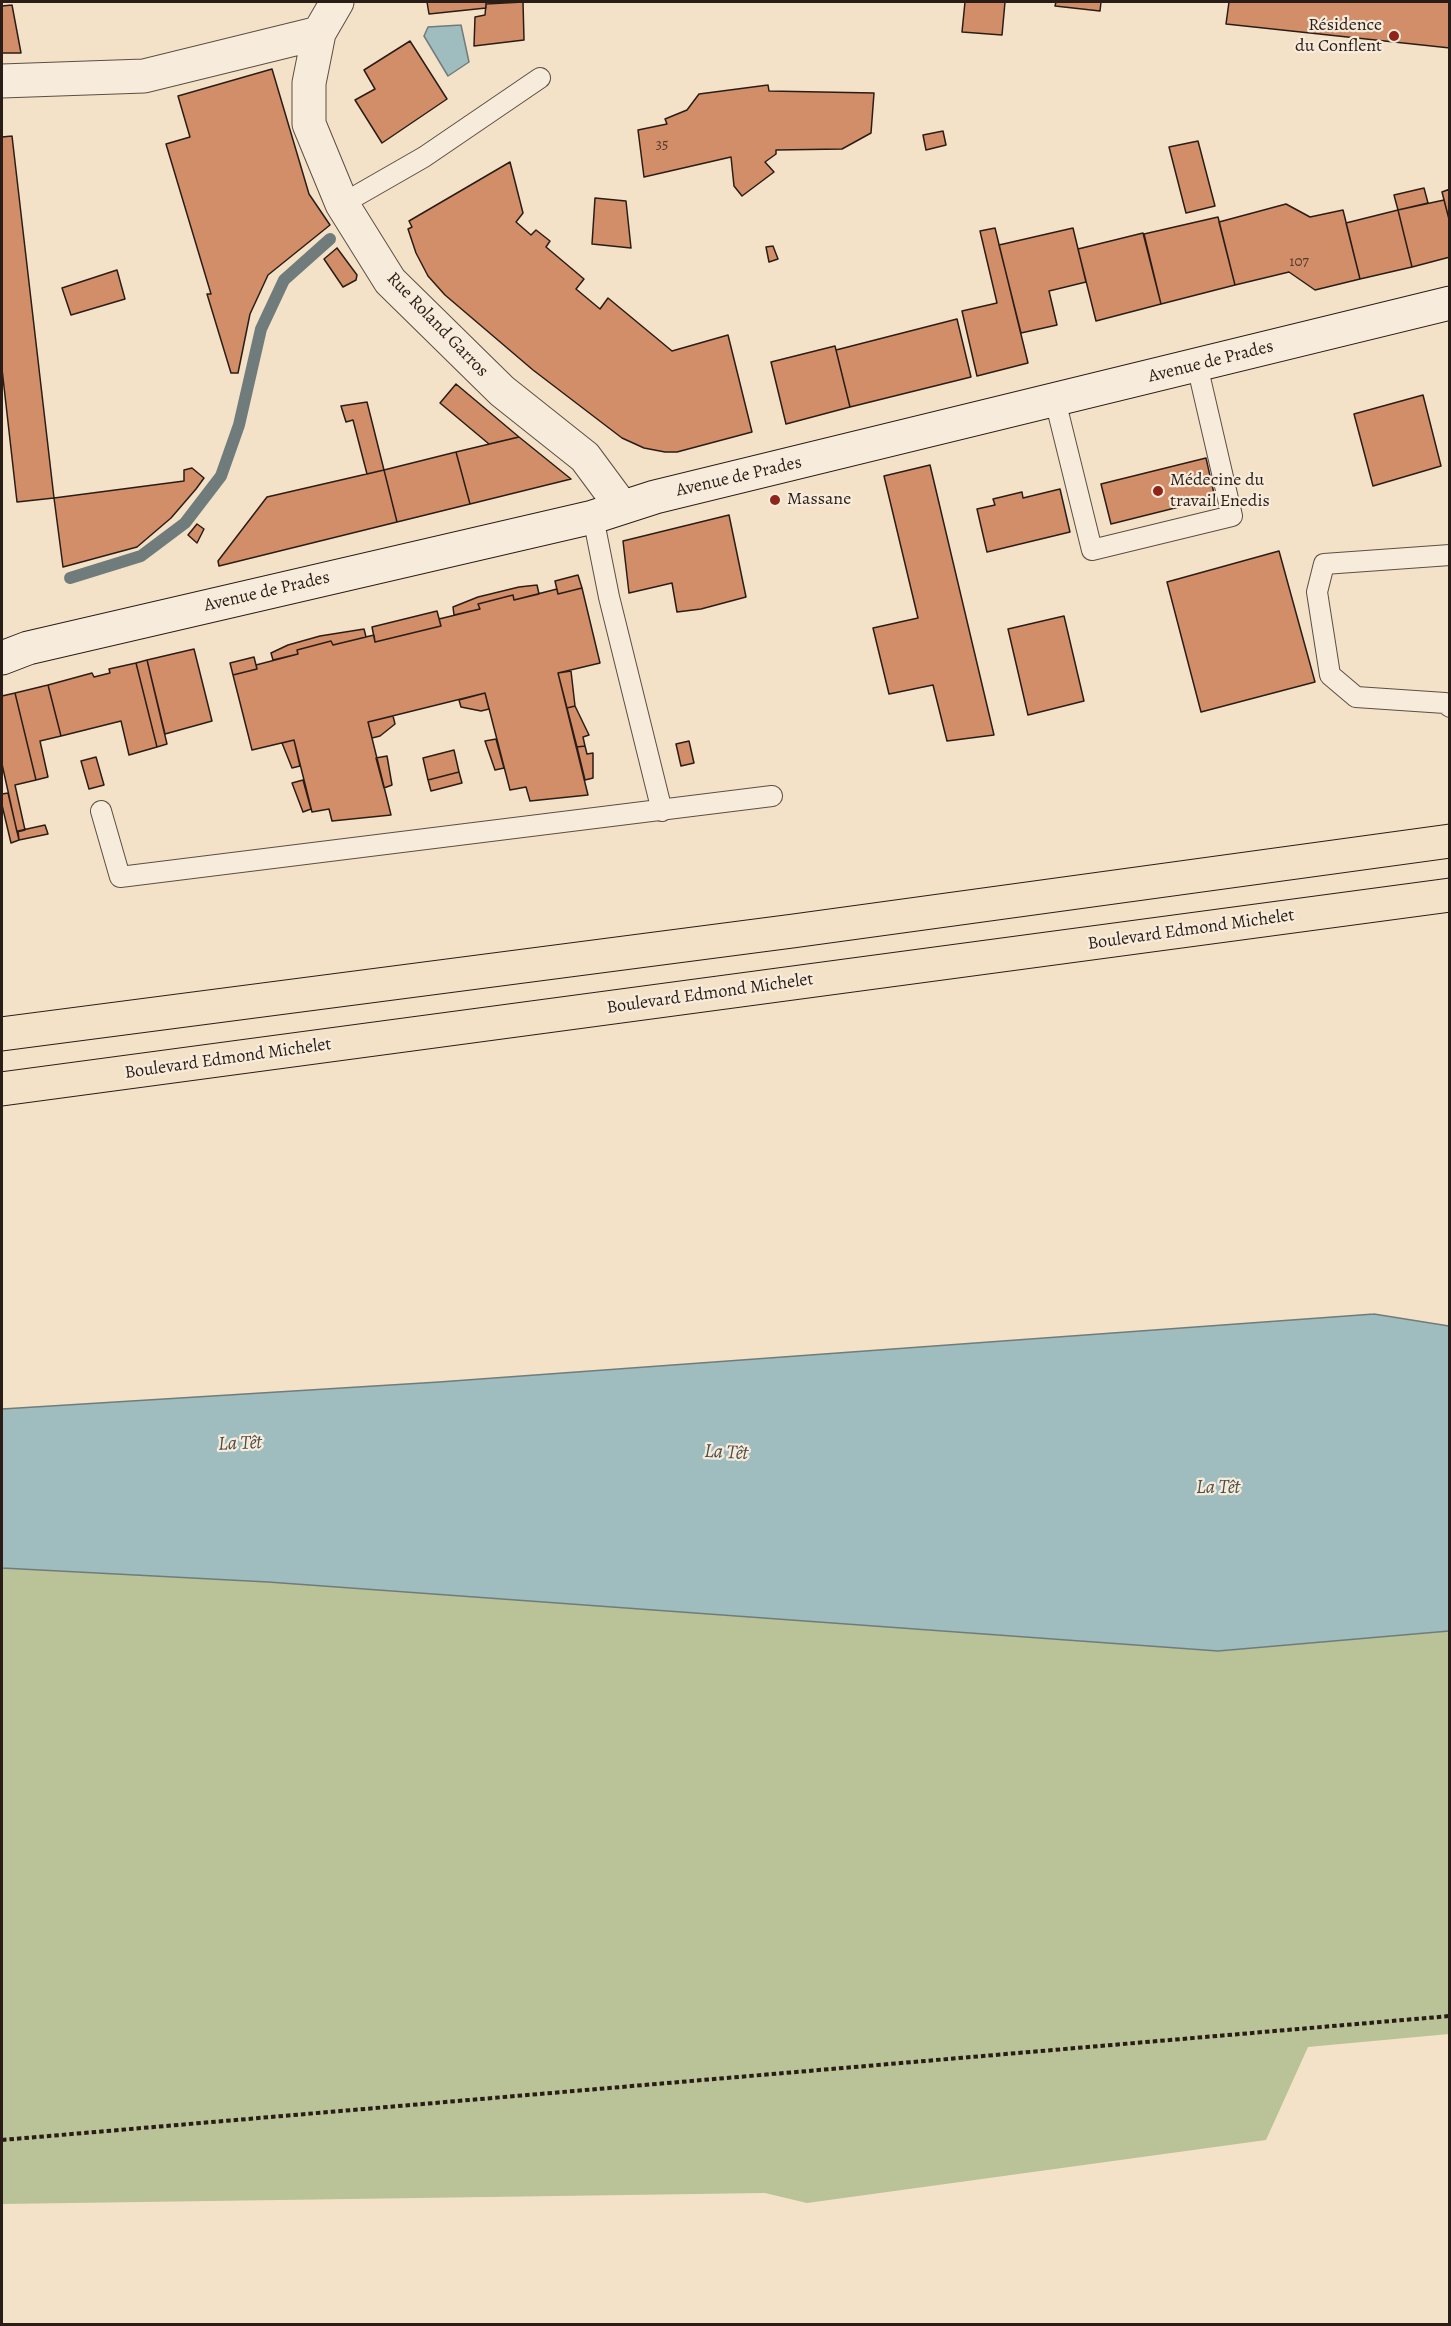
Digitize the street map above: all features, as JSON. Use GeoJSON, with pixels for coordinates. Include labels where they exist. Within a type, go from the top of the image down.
{"type":"FeatureCollection","features":[{"type":"Feature","properties":{"kind":"highway"},"geometry":{"type":"LineString","coordinates":[[2,1034],[781,933],[1449,840]]}},
{"type":"Feature","properties":{"kind":"highway","name":"Boulevard Edmond Michelet"},"geometry":{"type":"LineString","coordinates":[[2,1089],[1439,897]]}},
{"type":"Feature","properties":{"kind":"main road","name":"Rue Roland Garros"},"geometry":{"type":"LineString","coordinates":[[337,2],[319,33],[309,83],[309,124],[342,204],[390,281],[502,391],[585,457],[607,512]]}},
{"type":"Feature","properties":{"kind":"main road"},"geometry":{"type":"LineString","coordinates":[[2,81],[144,76],[319,33]]}},
{"type":"Feature","properties":{"kind":"main road","name":"Avenue de Prades"},"geometry":{"type":"LineString","coordinates":[[10,651],[607,512],[655,497],[1449,303]]}},
{"type":"Feature","properties":{"kind":"lane"},"geometry":{"type":"LineString","coordinates":[[342,204],[424,157],[540,78]]}},
{"type":"Feature","properties":{"kind":"lane"},"geometry":{"type":"LineString","coordinates":[[1054,400],[1092,550],[1232,516],[1197,365]]}},
{"type":"Feature","properties":{"kind":"lane"},"geometry":{"type":"LineString","coordinates":[[607,512],[609,597],[662,811]]}},
{"type":"Feature","properties":{"kind":"lane"},"geometry":{"type":"LineString","coordinates":[[1449,555],[1324,564],[1317,592],[1330,675],[1356,697],[1445,703],[1449,706]]}},
{"type":"Feature","properties":{"kind":"lane"},"geometry":{"type":"LineString","coordinates":[[102,811],[120,877],[772,796]]}},
{"type":"Feature","properties":{"kind":"path"},"geometry":{"type":"LineString","coordinates":[[2,2140],[1449,2016]]}},
{"type":"Feature","properties":{"kind":"green space"},"geometry":{"type":"Polygon","coordinates":[[[2,1568],[268,1582],[1218,1651],[1449,1631],[1449,2034],[1308,2047],[1266,2140],[807,2203],[765,2193],[2,2204],[2,1568]]]}},
{"type":"Feature","properties":{"kind":"water"},"geometry":{"type":"Polygon","coordinates":[[[461,25],[469,62],[448,76],[424,36],[428,27],[461,25]]]}},
{"type":"Feature","properties":{"kind":"water","name":"La Têt"},"geometry":{"type":"Polygon","coordinates":[[[1374,1314],[1449,1326],[1449,1631],[1218,1651],[268,1582],[2,1568],[2,1409],[439,1382],[1374,1314]]]}},
{"type":"Feature","properties":{"kind":"building"},"geometry":{"type":"Polygon","coordinates":[[[427,2],[486,2],[486,8],[429,14],[427,2]]]}},
{"type":"Feature","properties":{"kind":"building"},"geometry":{"type":"Polygon","coordinates":[[[523,2],[524,40],[474,46],[475,17],[485,15],[486,4],[523,2]]]}},
{"type":"Feature","properties":{"kind":"building"},"geometry":{"type":"Polygon","coordinates":[[[965,2],[1005,2],[1002,35],[962,32],[965,2]]]}},
{"type":"Feature","properties":{"kind":"building"},"geometry":{"type":"Polygon","coordinates":[[[1056,2],[1101,2],[1100,11],[1055,6],[1056,2]]]}},
{"type":"Feature","properties":{"kind":"building","name":"Résidence du Conflent"},"geometry":{"type":"Polygon","coordinates":[[[1229,2],[1450,2],[1450,48],[1226,24],[1229,2]]]}},
{"type":"Feature","properties":{"kind":"building"},"geometry":{"type":"Polygon","coordinates":[[[12,5],[21,53],[2,53],[2,6],[12,5]]]}},
{"type":"Feature","properties":{"kind":"building"},"geometry":{"type":"Polygon","coordinates":[[[410,41],[447,99],[382,143],[355,100],[375,89],[364,70],[410,41]]]}},
{"type":"Feature","properties":{"kind":"building"},"geometry":{"type":"Polygon","coordinates":[[[272,69],[309,194],[330,225],[268,275],[250,314],[238,373],[231,373],[207,294],[211,294],[166,144],[190,137],[178,96],[272,69]]]}},
{"type":"Feature","properties":{"kind":"building"},"geometry":{"type":"Polygon","coordinates":[[[768,85],[769,91],[874,93],[871,133],[842,149],[776,150],[776,154],[765,162],[774,172],[742,196],[734,186],[731,157],[644,177],[638,130],[667,124],[665,119],[687,110],[699,94],[768,85]]]}},
{"type":"Feature","properties":{"kind":"building"},"geometry":{"type":"Polygon","coordinates":[[[943,131],[946,145],[926,150],[923,135],[943,131]]]}},
{"type":"Feature","properties":{"kind":"building"},"geometry":{"type":"Polygon","coordinates":[[[12,136],[54,498],[17,502],[2,369],[2,137],[12,136]]]}},
{"type":"Feature","properties":{"kind":"building"},"geometry":{"type":"Polygon","coordinates":[[[1198,141],[1215,206],[1186,213],[1169,147],[1198,141]]]}},
{"type":"Feature","properties":{"kind":"building"},"geometry":{"type":"Polygon","coordinates":[[[510,162],[523,213],[516,222],[531,235],[536,230],[550,241],[546,247],[584,279],[576,289],[600,309],[608,298],[672,351],[728,335],[752,432],[677,452],[644,448],[622,438],[533,370],[445,295],[428,276],[416,253],[408,229],[412,227],[409,221],[510,162]]]}},
{"type":"Feature","properties":{"kind":"building"},"geometry":{"type":"Polygon","coordinates":[[[1424,188],[1428,203],[1398,210],[1394,195],[1424,188]]]}},
{"type":"Feature","properties":{"kind":"building"},"geometry":{"type":"Polygon","coordinates":[[[1450,189],[1450,223],[1442,192],[1450,189]]]}},
{"type":"Feature","properties":{"kind":"building"},"geometry":{"type":"Polygon","coordinates":[[[595,198],[626,201],[631,248],[592,244],[595,198]]]}},
{"type":"Feature","properties":{"kind":"building"},"geometry":{"type":"Polygon","coordinates":[[[1444,200],[1450,223],[1450,257],[1412,267],[1398,210],[1444,200]]]}},
{"type":"Feature","properties":{"kind":"building"},"geometry":{"type":"Polygon","coordinates":[[[1286,204],[1310,217],[1343,210],[1360,279],[1315,290],[1289,272],[1235,285],[1219,222],[1286,204]]]}},
{"type":"Feature","properties":{"kind":"building"},"geometry":{"type":"Polygon","coordinates":[[[1398,210],[1412,267],[1360,279],[1346,223],[1398,210]]]}},
{"type":"Feature","properties":{"kind":"building"},"geometry":{"type":"Polygon","coordinates":[[[1218,217],[1235,285],[1161,304],[1144,234],[1218,217]]]}},
{"type":"Feature","properties":{"kind":"building"},"geometry":{"type":"Polygon","coordinates":[[[995,228],[1028,363],[977,376],[962,311],[997,303],[980,231],[995,228]]]}},
{"type":"Feature","properties":{"kind":"building"},"geometry":{"type":"Polygon","coordinates":[[[1073,228],[1086,282],[1049,291],[1057,325],[1021,333],[999,245],[1073,228]]]}},
{"type":"Feature","properties":{"kind":"building"},"geometry":{"type":"Polygon","coordinates":[[[1143,233],[1161,304],[1096,321],[1078,249],[1143,233]]]}},
{"type":"Feature","properties":{"kind":"building"},"geometry":{"type":"Polygon","coordinates":[[[773,246],[778,259],[769,262],[766,247],[773,246]]]}},
{"type":"Feature","properties":{"kind":"building"},"geometry":{"type":"Polygon","coordinates":[[[337,248],[357,275],[356,280],[343,287],[324,259],[337,248]]]}},
{"type":"Feature","properties":{"kind":"building"},"geometry":{"type":"Polygon","coordinates":[[[117,270],[125,299],[71,315],[62,288],[117,270]]]}},
{"type":"Feature","properties":{"kind":"building"},"geometry":{"type":"Polygon","coordinates":[[[957,319],[971,377],[850,407],[836,350],[957,319]]]}},
{"type":"Feature","properties":{"kind":"building"},"geometry":{"type":"Polygon","coordinates":[[[835,346],[850,407],[786,424],[771,362],[835,346]]]}},
{"type":"Feature","properties":{"kind":"building"},"geometry":{"type":"Polygon","coordinates":[[[456,384],[519,437],[489,444],[440,403],[456,384]]]}},
{"type":"Feature","properties":{"kind":"building"},"geometry":{"type":"Polygon","coordinates":[[[1423,395],[1441,466],[1373,486],[1354,414],[1423,395]]]}},
{"type":"Feature","properties":{"kind":"building"},"geometry":{"type":"Polygon","coordinates":[[[367,402],[384,470],[367,474],[353,420],[346,422],[341,406],[367,402]]]}},
{"type":"Feature","properties":{"kind":"building"},"geometry":{"type":"Polygon","coordinates":[[[519,437],[571,479],[470,504],[456,452],[519,437]]]}},
{"type":"Feature","properties":{"kind":"building"},"geometry":{"type":"Polygon","coordinates":[[[456,452],[470,504],[397,522],[384,470],[456,452]]]}},
{"type":"Feature","properties":{"kind":"building","name":"Médecine du travail Enedis"},"geometry":{"type":"Polygon","coordinates":[[[1206,458],[1215,498],[1111,524],[1101,484],[1206,458]]]}},
{"type":"Feature","properties":{"kind":"building"},"geometry":{"type":"Polygon","coordinates":[[[930,465],[994,735],[947,741],[933,685],[889,694],[873,628],[918,618],[884,476],[930,465]]]}},
{"type":"Feature","properties":{"kind":"building"},"geometry":{"type":"Polygon","coordinates":[[[192,468],[204,478],[171,518],[137,547],[63,567],[54,498],[184,481],[184,470],[192,468]]]}},
{"type":"Feature","properties":{"kind":"building"},"geometry":{"type":"Polygon","coordinates":[[[384,470],[397,522],[219,566],[218,561],[267,497],[384,470]]]}},
{"type":"Feature","properties":{"kind":"building"},"geometry":{"type":"Polygon","coordinates":[[[1060,489],[1070,532],[987,552],[977,509],[995,505],[993,499],[1022,492],[1023,498],[1060,489]]]}},
{"type":"Feature","properties":{"kind":"building"},"geometry":{"type":"Polygon","coordinates":[[[729,515],[746,597],[701,609],[677,612],[672,583],[629,593],[623,541],[729,515]]]}},
{"type":"Feature","properties":{"kind":"building"},"geometry":{"type":"Polygon","coordinates":[[[197,524],[204,529],[197,543],[188,535],[197,524]]]}},
{"type":"Feature","properties":{"kind":"building"},"geometry":{"type":"Polygon","coordinates":[[[1279,551],[1315,682],[1201,712],[1167,582],[1279,551]]]}},
{"type":"Feature","properties":{"kind":"building"},"geometry":{"type":"Polygon","coordinates":[[[578,575],[582,588],[558,594],[555,581],[578,575]]]}},
{"type":"Feature","properties":{"kind":"building"},"geometry":{"type":"Polygon","coordinates":[[[537,585],[539,594],[514,600],[513,595],[478,604],[480,609],[454,615],[453,607],[478,597],[537,585]]]}},
{"type":"Feature","properties":{"kind":"building"},"geometry":{"type":"Polygon","coordinates":[[[582,588],[600,663],[558,673],[588,795],[530,801],[526,787],[510,790],[485,693],[368,722],[391,815],[332,821],[329,809],[312,812],[294,740],[252,750],[233,675],[257,669],[256,665],[298,654],[297,650],[331,641],[333,645],[374,635],[375,642],[441,626],[439,619],[480,609],[478,604],[513,595],[514,600],[557,589],[558,594],[582,588]]]}},
{"type":"Feature","properties":{"kind":"building"},"geometry":{"type":"Polygon","coordinates":[[[437,611],[441,626],[375,642],[372,627],[437,611]]]}},
{"type":"Feature","properties":{"kind":"building"},"geometry":{"type":"Polygon","coordinates":[[[1064,616],[1084,701],[1028,715],[1008,629],[1064,616]]]}},
{"type":"Feature","properties":{"kind":"building"},"geometry":{"type":"Polygon","coordinates":[[[364,629],[366,637],[333,645],[331,641],[297,650],[298,654],[273,660],[271,653],[288,645],[320,636],[364,629]]]}},
{"type":"Feature","properties":{"kind":"building"},"geometry":{"type":"Polygon","coordinates":[[[194,649],[212,721],[165,734],[147,660],[194,649]]]}},
{"type":"Feature","properties":{"kind":"building"},"geometry":{"type":"Polygon","coordinates":[[[254,657],[257,669],[233,675],[230,663],[254,657]]]}},
{"type":"Feature","properties":{"kind":"building"},"geometry":{"type":"Polygon","coordinates":[[[147,660],[167,744],[157,747],[136,663],[147,660]]]}},
{"type":"Feature","properties":{"kind":"building"},"geometry":{"type":"Polygon","coordinates":[[[136,663],[157,747],[129,755],[121,721],[61,736],[48,685],[92,673],[94,677],[110,673],[109,669],[136,663]]]}},
{"type":"Feature","properties":{"kind":"building"},"geometry":{"type":"Polygon","coordinates":[[[571,671],[575,706],[567,708],[558,673],[571,671]]]}},
{"type":"Feature","properties":{"kind":"building"},"geometry":{"type":"Polygon","coordinates":[[[48,685],[61,736],[40,741],[48,777],[36,780],[15,693],[48,685]]]}},
{"type":"Feature","properties":{"kind":"building"},"geometry":{"type":"Polygon","coordinates":[[[15,693],[36,780],[15,785],[25,830],[17,832],[2,764],[2,696],[15,693]]]}},
{"type":"Feature","properties":{"kind":"building"},"geometry":{"type":"Polygon","coordinates":[[[485,693],[489,709],[481,711],[461,707],[459,700],[485,693]]]}},
{"type":"Feature","properties":{"kind":"building"},"geometry":{"type":"Polygon","coordinates":[[[575,706],[589,735],[583,737],[585,746],[577,747],[567,708],[575,706]]]}},
{"type":"Feature","properties":{"kind":"building"},"geometry":{"type":"Polygon","coordinates":[[[393,716],[395,724],[380,736],[372,738],[368,722],[393,716]]]}},
{"type":"Feature","properties":{"kind":"building"},"geometry":{"type":"Polygon","coordinates":[[[496,739],[504,768],[495,770],[485,741],[496,739]]]}},
{"type":"Feature","properties":{"kind":"building"},"geometry":{"type":"Polygon","coordinates":[[[294,740],[300,766],[292,768],[282,743],[294,740]]]}},
{"type":"Feature","properties":{"kind":"building"},"geometry":{"type":"Polygon","coordinates":[[[689,741],[694,763],[681,766],[676,744],[689,741]]]}},
{"type":"Feature","properties":{"kind":"building"},"geometry":{"type":"Polygon","coordinates":[[[585,746],[587,754],[593,753],[593,778],[585,780],[577,747],[585,746]]]}},
{"type":"Feature","properties":{"kind":"building"},"geometry":{"type":"Polygon","coordinates":[[[454,750],[459,772],[428,780],[423,758],[454,750]]]}},
{"type":"Feature","properties":{"kind":"building"},"geometry":{"type":"Polygon","coordinates":[[[387,756],[392,785],[384,788],[376,758],[387,756]]]}},
{"type":"Feature","properties":{"kind":"building"},"geometry":{"type":"Polygon","coordinates":[[[96,757],[104,785],[89,789],[81,761],[96,757]]]}},
{"type":"Feature","properties":{"kind":"building"},"geometry":{"type":"Polygon","coordinates":[[[459,772],[462,783],[431,791],[428,780],[459,772]]]}},
{"type":"Feature","properties":{"kind":"building"},"geometry":{"type":"Polygon","coordinates":[[[303,780],[311,809],[303,812],[292,783],[303,780]]]}},
{"type":"Feature","properties":{"kind":"building"},"geometry":{"type":"Polygon","coordinates":[[[8,793],[19,840],[11,843],[2,805],[2,794],[8,793]]]}},
{"type":"Feature","properties":{"kind":"building"},"geometry":{"type":"Polygon","coordinates":[[[45,825],[48,834],[19,840],[18,831],[45,825]]]}},
{"type":"Feature","properties":{"kind":"waterway"},"geometry":{"type":"LineString","coordinates":[[70,578],[141,556],[185,523],[221,476],[239,425],[261,329],[284,280],[330,239]]}},
{"type":"Feature","properties":{"kind":"place","name":"Résidence du Conflent"},"geometry":{"type":"Point","coordinates":[1394,36]}},
{"type":"Feature","properties":{"kind":"place","name":"Médecine du travail Enedis"},"geometry":{"type":"Point","coordinates":[1158,491]}},
{"type":"Feature","properties":{"kind":"place","name":"Massane"},"geometry":{"type":"Point","coordinates":[775,500]}}]}
